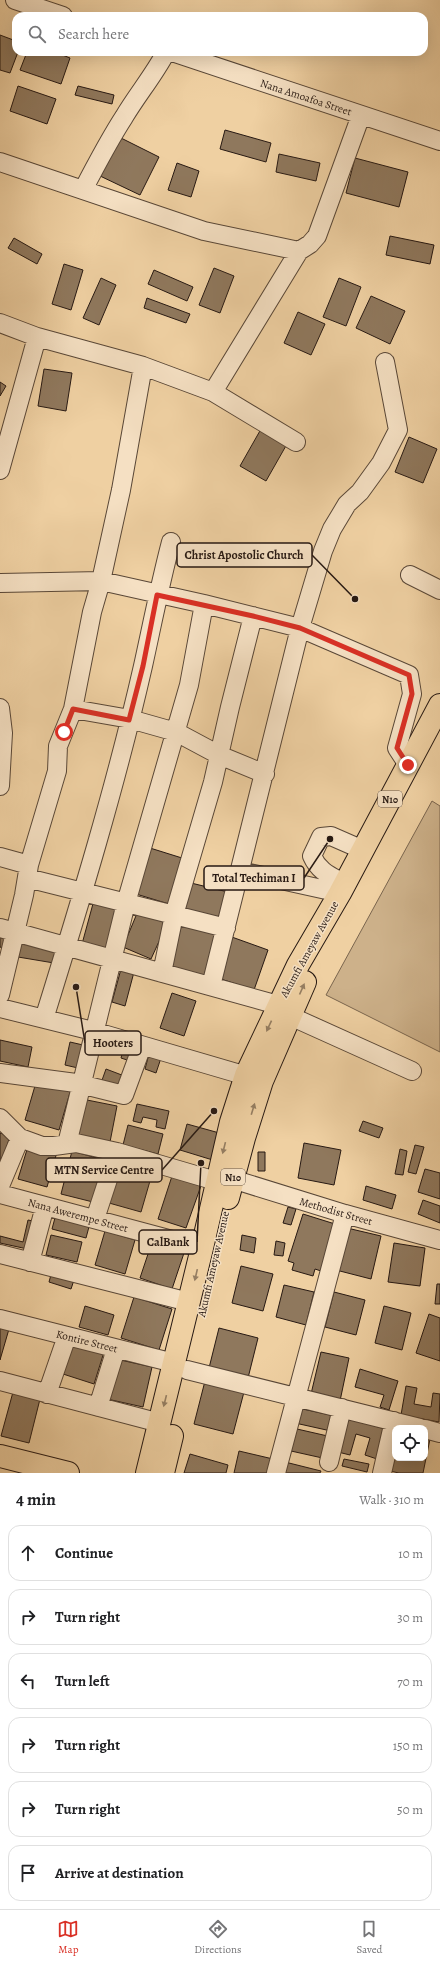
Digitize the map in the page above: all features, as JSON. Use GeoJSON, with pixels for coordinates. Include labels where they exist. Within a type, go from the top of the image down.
{"type":"FeatureCollection","features":[{"type":"Feature","properties":{"kind":"main road","name":"N10"},"geometry":{"type":"LineString","coordinates":[[343,889],[440,705]]}},
{"type":"Feature","properties":{"kind":"main road","name":"Akumfi Ameyaw Avenue"},"geometry":{"type":"LineString","coordinates":[[147,1473],[160,1423],[181,1367],[224,1180],[231,1122],[254,1078],[284,1011],[298,965],[343,889]]}},
{"type":"Feature","properties":{"kind":"main road","name":"Akumfi Ameyaw Avenue"},"geometry":{"type":"LineString","coordinates":[[163,1473],[181,1367],[189,1302],[202,1248],[224,1180]]}},
{"type":"Feature","properties":{"kind":"main road"},"geometry":{"type":"LineString","coordinates":[[0,1456],[68,1473]]}},
{"type":"Feature","properties":{"kind":"street"},"geometry":{"type":"LineString","coordinates":[[15,0],[51,12]]}},
{"type":"Feature","properties":{"kind":"street"},"geometry":{"type":"LineString","coordinates":[[83,190],[114,132],[143,87],[157,70],[164,56]]}},
{"type":"Feature","properties":{"kind":"street","name":"Nana Amoafoa Street"},"geometry":{"type":"LineString","coordinates":[[184,56],[440,141]]}},
{"type":"Feature","properties":{"kind":"street"},"geometry":{"type":"LineString","coordinates":[[213,392],[299,251],[310,244],[317,236],[361,115]]}},
{"type":"Feature","properties":{"kind":"street"},"geometry":{"type":"LineString","coordinates":[[0,162],[204,231],[299,251]]}},
{"type":"Feature","properties":{"kind":"street"},"geometry":{"type":"LineString","coordinates":[[0,323],[38,337],[143,366],[213,392],[296,442]]}},
{"type":"Feature","properties":{"kind":"street"},"geometry":{"type":"LineString","coordinates":[[0,470],[38,337]]}},
{"type":"Feature","properties":{"kind":"street"},"geometry":{"type":"LineString","coordinates":[[211,986],[265,774],[300,628],[323,551],[332,529],[347,504],[360,492],[381,463],[398,430],[386,362]]}},
{"type":"Feature","properties":{"kind":"street"},"geometry":{"type":"LineString","coordinates":[[0,994],[8,931],[28,872],[56,771],[58,746],[73,709],[92,612],[101,581],[121,490],[143,366]]}},
{"type":"Feature","properties":{"kind":"street"},"geometry":{"type":"LineString","coordinates":[[44,1019],[82,892],[129,720],[143,666],[157,595],[171,542]]}},
{"type":"Feature","properties":{"kind":"street"},"geometry":{"type":"LineString","coordinates":[[410,575],[440,590]]}},
{"type":"Feature","properties":{"kind":"street"},"geometry":{"type":"LineString","coordinates":[[0,583],[101,581],[157,595],[204,604],[300,628],[409,675],[412,694],[397,748],[408,765]]}},
{"type":"Feature","properties":{"kind":"street"},"geometry":{"type":"LineString","coordinates":[[67,1144],[93,1031],[113,960],[126,903],[189,685],[204,604]]}},
{"type":"Feature","properties":{"kind":"street"},"geometry":{"type":"LineString","coordinates":[[162,973],[174,915],[219,755],[253,616]]}},
{"type":"Feature","properties":{"kind":"street"},"geometry":{"type":"LineString","coordinates":[[0,708],[3,733],[0,786]]}},
{"type":"Feature","properties":{"kind":"street"},"geometry":{"type":"LineString","coordinates":[[73,709],[129,720],[176,732],[219,755],[265,774]]}},
{"type":"Feature","properties":{"kind":"street"},"geometry":{"type":"LineString","coordinates":[[343,889],[325,874],[315,863],[312,856],[321,837],[331,836],[363,850]]}},
{"type":"Feature","properties":{"kind":"street"},"geometry":{"type":"LineString","coordinates":[[0,857],[28,872],[82,892],[226,928]]}},
{"type":"Feature","properties":{"kind":"street"},"geometry":{"type":"LineString","coordinates":[[240,871],[343,889]]}},
{"type":"Feature","properties":{"kind":"street"},"geometry":{"type":"LineString","coordinates":[[8,931],[211,986],[284,1011],[412,1071]]}},
{"type":"Feature","properties":{"kind":"street"},"geometry":{"type":"LineString","coordinates":[[0,1008],[93,1031],[254,1078]]}},
{"type":"Feature","properties":{"kind":"street"},"geometry":{"type":"LineString","coordinates":[[0,1073],[81,1085],[124,1095],[142,1046]]}},
{"type":"Feature","properties":{"kind":"street"},"geometry":{"type":"LineString","coordinates":[[0,1118],[20,1138],[0,1186]]}},
{"type":"Feature","properties":{"kind":"street","name":"Methodist Street"},"geometry":{"type":"LineString","coordinates":[[20,1138],[42,1146],[76,1143],[117,1152],[440,1240]]}},
{"type":"Feature","properties":{"kind":"street"},"geometry":{"type":"LineString","coordinates":[[95,1219],[117,1152]]}},
{"type":"Feature","properties":{"kind":"street","name":"Nana Awerempe Street"},"geometry":{"type":"LineString","coordinates":[[0,1194],[202,1248]]}},
{"type":"Feature","properties":{"kind":"street"},"geometry":{"type":"LineString","coordinates":[[30,1262],[45,1206]]}},
{"type":"Feature","properties":{"kind":"street"},"geometry":{"type":"LineString","coordinates":[[276,1473],[297,1397],[309,1344],[345,1214]]}},
{"type":"Feature","properties":{"kind":"street"},"geometry":{"type":"LineString","coordinates":[[0,1254],[189,1302]]}},
{"type":"Feature","properties":{"kind":"street","name":"Kontire Street"},"geometry":{"type":"LineString","coordinates":[[0,1319],[409,1425]]}},
{"type":"Feature","properties":{"kind":"street"},"geometry":{"type":"LineString","coordinates":[[47,1394],[67,1336]]}},
{"type":"Feature","properties":{"kind":"street"},"geometry":{"type":"LineString","coordinates":[[98,1407],[116,1348]]}},
{"type":"Feature","properties":{"kind":"street"},"geometry":{"type":"LineString","coordinates":[[0,1382],[160,1423]]}},
{"type":"Feature","properties":{"kind":"street"},"geometry":{"type":"LineString","coordinates":[[329,1462],[342,1408]]}},
{"type":"Feature","properties":{"kind":"street"},"geometry":{"type":"LineString","coordinates":[[382,1473],[394,1421]]}},
{"type":"Feature","properties":{"kind":"street"},"geometry":{"type":"LineString","coordinates":[[428,1430],[440,1433]]}},
{"type":"Feature","properties":{"kind":"shaded area"},"geometry":{"type":"Polygon","coordinates":[[[432,801],[440,806],[440,1052],[326,995],[432,801]]]}},
{"type":"Feature","properties":{"kind":"building"},"geometry":{"type":"Polygon","coordinates":[[[0,35],[12,40],[12,56],[16,56],[10,73],[0,70],[0,35]]]}},
{"type":"Feature","properties":{"kind":"building"},"geometry":{"type":"Polygon","coordinates":[[[25,56],[65,56],[70,58],[61,84],[20,70],[25,56]]]}},
{"type":"Feature","properties":{"kind":"building"},"geometry":{"type":"Polygon","coordinates":[[[18,86],[56,99],[47,124],[10,111],[18,86]]]}},
{"type":"Feature","properties":{"kind":"building"},"geometry":{"type":"Polygon","coordinates":[[[78,86],[114,95],[112,104],[75,95],[78,86]]]}},
{"type":"Feature","properties":{"kind":"building"},"geometry":{"type":"Polygon","coordinates":[[[225,130],[271,143],[266,162],[220,149],[225,130]]]}},
{"type":"Feature","properties":{"kind":"building"},"geometry":{"type":"Polygon","coordinates":[[[117,136],[159,157],[140,195],[98,175],[117,136]]]}},
{"type":"Feature","properties":{"kind":"building"},"geometry":{"type":"Polygon","coordinates":[[[279,154],[320,163],[316,181],[276,172],[279,154]]]}},
{"type":"Feature","properties":{"kind":"building"},"geometry":{"type":"Polygon","coordinates":[[[355,158],[408,172],[399,207],[346,193],[355,158]]]}},
{"type":"Feature","properties":{"kind":"building"},"geometry":{"type":"Polygon","coordinates":[[[177,163],[199,171],[191,197],[168,190],[177,163]]]}},
{"type":"Feature","properties":{"kind":"building"},"geometry":{"type":"Polygon","coordinates":[[[390,236],[434,245],[430,264],[386,255],[390,236]]]}},
{"type":"Feature","properties":{"kind":"building"},"geometry":{"type":"Polygon","coordinates":[[[14,238],[42,254],[37,264],[8,248],[14,238]]]}},
{"type":"Feature","properties":{"kind":"building"},"geometry":{"type":"Polygon","coordinates":[[[64,264],[83,270],[71,310],[52,304],[64,264]]]}},
{"type":"Feature","properties":{"kind":"building"},"geometry":{"type":"Polygon","coordinates":[[[214,268],[234,276],[220,313],[199,305],[214,268]]]}},
{"type":"Feature","properties":{"kind":"building"},"geometry":{"type":"Polygon","coordinates":[[[154,270],[193,287],[187,301],[148,284],[154,270]]]}},
{"type":"Feature","properties":{"kind":"building"},"geometry":{"type":"Polygon","coordinates":[[[101,278],[116,285],[99,325],[83,318],[101,278]]]}},
{"type":"Feature","properties":{"kind":"building"},"geometry":{"type":"Polygon","coordinates":[[[339,278],[361,287],[346,326],[323,317],[339,278]]]}},
{"type":"Feature","properties":{"kind":"building"},"geometry":{"type":"Polygon","coordinates":[[[371,296],[405,311],[390,344],[356,328],[371,296]]]}},
{"type":"Feature","properties":{"kind":"building"},"geometry":{"type":"Polygon","coordinates":[[[147,298],[190,314],[186,323],[144,308],[147,298]]]}},
{"type":"Feature","properties":{"kind":"building"},"geometry":{"type":"Polygon","coordinates":[[[298,312],[325,324],[311,355],[284,343],[298,312]]]}},
{"type":"Feature","properties":{"kind":"building"},"geometry":{"type":"Polygon","coordinates":[[[44,369],[72,373],[66,411],[38,406],[44,369]]]}},
{"type":"Feature","properties":{"kind":"building"},"geometry":{"type":"Polygon","coordinates":[[[0,382],[6,386],[0,396],[0,382]]]}},
{"type":"Feature","properties":{"kind":"building"},"geometry":{"type":"Polygon","coordinates":[[[261,429],[287,444],[266,481],[240,466],[261,429]]]}},
{"type":"Feature","properties":{"kind":"building"},"geometry":{"type":"Polygon","coordinates":[[[409,437],[437,449],[423,483],[395,472],[409,437]]]}},
{"type":"Feature","properties":{"kind":"building"},"geometry":{"type":"Polygon","coordinates":[[[150,848],[182,858],[169,904],[136,894],[150,848]]]}},
{"type":"Feature","properties":{"kind":"building"},"geometry":{"type":"Polygon","coordinates":[[[191,883],[228,892],[222,919],[184,910],[191,883]]]}},
{"type":"Feature","properties":{"kind":"building"},"geometry":{"type":"Polygon","coordinates":[[[94,900],[119,907],[108,951],[82,944],[94,900]]]}},
{"type":"Feature","properties":{"kind":"building"},"geometry":{"type":"Polygon","coordinates":[[[138,911],[167,924],[151,959],[123,947],[138,911]]]}},
{"type":"Feature","properties":{"kind":"building"},"geometry":{"type":"Polygon","coordinates":[[[183,920],[217,930],[204,976],[170,966],[183,920]]]}},
{"type":"Feature","properties":{"kind":"building"},"geometry":{"type":"Polygon","coordinates":[[[0,934],[9,937],[5,949],[0,947],[0,934]]]}},
{"type":"Feature","properties":{"kind":"building"},"geometry":{"type":"Polygon","coordinates":[[[229,936],[268,950],[254,990],[215,977],[229,936]]]}},
{"type":"Feature","properties":{"kind":"building"},"geometry":{"type":"Polygon","coordinates":[[[21,943],[57,949],[54,963],[18,957],[21,943]]]}},
{"type":"Feature","properties":{"kind":"building"},"geometry":{"type":"Polygon","coordinates":[[[121,969],[134,972],[125,1006],[112,1002],[121,969]]]}},
{"type":"Feature","properties":{"kind":"building"},"geometry":{"type":"Polygon","coordinates":[[[172,993],[196,1001],[184,1036],[160,1028],[172,993]]]}},
{"type":"Feature","properties":{"kind":"building"},"geometry":{"type":"Polygon","coordinates":[[[0,1040],[32,1047],[28,1067],[0,1061],[0,1040]]]}},
{"type":"Feature","properties":{"kind":"building"},"geometry":{"type":"Polygon","coordinates":[[[70,1042],[83,1045],[78,1068],[65,1065],[70,1042]]]}},
{"type":"Feature","properties":{"kind":"building"},"geometry":{"type":"Polygon","coordinates":[[[125,1043],[135,1046],[130,1061],[121,1058],[125,1043]]]}},
{"type":"Feature","properties":{"kind":"building"},"geometry":{"type":"Polygon","coordinates":[[[149,1054],[161,1058],[156,1073],[145,1069],[149,1054]]]}},
{"type":"Feature","properties":{"kind":"building"},"geometry":{"type":"Polygon","coordinates":[[[106,1069],[127,1077],[122,1090],[101,1083],[106,1069]]]}},
{"type":"Feature","properties":{"kind":"building"},"geometry":{"type":"Polygon","coordinates":[[[37,1079],[71,1089],[59,1130],[25,1120],[37,1079]]]}},
{"type":"Feature","properties":{"kind":"building"},"geometry":{"type":"Polygon","coordinates":[[[82,1099],[117,1106],[110,1142],[75,1135],[82,1099]]]}},
{"type":"Feature","properties":{"kind":"building"},"geometry":{"type":"Polygon","coordinates":[[[137,1104],[169,1111],[165,1129],[156,1127],[157,1120],[143,1117],[141,1123],[133,1121],[137,1104]]]}},
{"type":"Feature","properties":{"kind":"building"},"geometry":{"type":"Polygon","coordinates":[[[363,1121],[383,1128],[379,1138],[359,1131],[363,1121]]]}},
{"type":"Feature","properties":{"kind":"building"},"geometry":{"type":"Polygon","coordinates":[[[187,1124],[223,1134],[216,1161],[180,1150],[187,1124]]]}},
{"type":"Feature","properties":{"kind":"building"},"geometry":{"type":"Polygon","coordinates":[[[128,1125],[163,1134],[158,1154],[123,1145],[128,1125]]]}},
{"type":"Feature","properties":{"kind":"building"},"geometry":{"type":"Polygon","coordinates":[[[0,1133],[10,1136],[3,1160],[0,1159],[0,1133]]]}},
{"type":"Feature","properties":{"kind":"building"},"geometry":{"type":"Polygon","coordinates":[[[29,1143],[57,1152],[47,1187],[18,1179],[29,1143]]]}},
{"type":"Feature","properties":{"kind":"building"},"geometry":{"type":"Polygon","coordinates":[[[304,1143],[341,1150],[334,1185],[298,1178],[304,1143]]]}},
{"type":"Feature","properties":{"kind":"building"},"geometry":{"type":"Polygon","coordinates":[[[415,1145],[424,1147],[416,1174],[408,1172],[415,1145]]]}},
{"type":"Feature","properties":{"kind":"building"},"geometry":{"type":"Polygon","coordinates":[[[400,1149],[407,1151],[403,1175],[395,1174],[400,1149]]]}},
{"type":"Feature","properties":{"kind":"building"},"geometry":{"type":"Polygon","coordinates":[[[72,1151],[104,1160],[93,1202],[61,1194],[72,1151]]]}},
{"type":"Feature","properties":{"kind":"building"},"geometry":{"type":"Polygon","coordinates":[[[258,1152],[265,1152],[265,1171],[258,1171],[258,1152]]]}},
{"type":"Feature","properties":{"kind":"building"},"geometry":{"type":"Polygon","coordinates":[[[120,1165],[152,1174],[141,1212],[109,1203],[120,1165]]]}},
{"type":"Feature","properties":{"kind":"building"},"geometry":{"type":"Polygon","coordinates":[[[425,1169],[440,1173],[440,1199],[418,1192],[425,1169]]]}},
{"type":"Feature","properties":{"kind":"building"},"geometry":{"type":"Polygon","coordinates":[[[173,1173],[202,1183],[186,1228],[158,1219],[173,1173]]]}},
{"type":"Feature","properties":{"kind":"building"},"geometry":{"type":"Polygon","coordinates":[[[366,1186],[396,1195],[392,1209],[363,1200],[366,1186]]]}},
{"type":"Feature","properties":{"kind":"building"},"geometry":{"type":"Polygon","coordinates":[[[423,1200],[440,1206],[440,1223],[418,1214],[423,1200]]]}},
{"type":"Feature","properties":{"kind":"building"},"geometry":{"type":"Polygon","coordinates":[[[288,1207],[296,1209],[291,1225],[283,1223],[288,1207]]]}},
{"type":"Feature","properties":{"kind":"building"},"geometry":{"type":"Polygon","coordinates":[[[56,1214],[90,1223],[86,1238],[52,1229],[56,1214]]]}},
{"type":"Feature","properties":{"kind":"building"},"geometry":{"type":"Polygon","coordinates":[[[303,1214],[335,1224],[321,1271],[315,1269],[313,1276],[292,1270],[294,1263],[288,1261],[303,1214]]]}},
{"type":"Feature","properties":{"kind":"building"},"geometry":{"type":"Polygon","coordinates":[[[28,1220],[38,1222],[32,1250],[0,1243],[0,1236],[23,1242],[28,1220]]]}},
{"type":"Feature","properties":{"kind":"building"},"geometry":{"type":"Polygon","coordinates":[[[347,1228],[381,1236],[371,1279],[336,1270],[347,1228]]]}},
{"type":"Feature","properties":{"kind":"building"},"geometry":{"type":"Polygon","coordinates":[[[105,1231],[135,1240],[125,1274],[95,1265],[105,1231]]]}},
{"type":"Feature","properties":{"kind":"building"},"geometry":{"type":"Polygon","coordinates":[[[51,1235],[82,1242],[77,1262],[46,1255],[51,1235]]]}},
{"type":"Feature","properties":{"kind":"building"},"geometry":{"type":"Polygon","coordinates":[[[242,1235],[256,1238],[254,1253],[240,1250],[242,1235]]]}},
{"type":"Feature","properties":{"kind":"building"},"geometry":{"type":"Polygon","coordinates":[[[276,1241],[285,1243],[283,1256],[274,1255],[276,1241]]]}},
{"type":"Feature","properties":{"kind":"building"},"geometry":{"type":"Polygon","coordinates":[[[152,1242],[184,1253],[172,1289],[140,1278],[152,1242]]]}},
{"type":"Feature","properties":{"kind":"building"},"geometry":{"type":"Polygon","coordinates":[[[394,1243],[425,1248],[420,1286],[388,1282],[394,1243]]]}},
{"type":"Feature","properties":{"kind":"building"},"geometry":{"type":"Polygon","coordinates":[[[241,1266],[273,1274],[263,1311],[232,1303],[241,1266]]]}},
{"type":"Feature","properties":{"kind":"building"},"geometry":{"type":"Polygon","coordinates":[[[52,1271],[75,1277],[71,1289],[49,1282],[52,1271]]]}},
{"type":"Feature","properties":{"kind":"building"},"geometry":{"type":"Polygon","coordinates":[[[437,1284],[440,1284],[440,1304],[435,1304],[437,1284]]]}},
{"type":"Feature","properties":{"kind":"building"},"geometry":{"type":"Polygon","coordinates":[[[284,1285],[314,1292],[306,1325],[276,1317],[284,1285]]]}},
{"type":"Feature","properties":{"kind":"building"},"geometry":{"type":"Polygon","coordinates":[[[334,1292],[365,1300],[356,1335],[325,1327],[334,1292]]]}},
{"type":"Feature","properties":{"kind":"building"},"geometry":{"type":"Polygon","coordinates":[[[134,1297],[172,1309],[159,1350],[121,1338],[134,1297]]]}},
{"type":"Feature","properties":{"kind":"building"},"geometry":{"type":"Polygon","coordinates":[[[85,1306],[114,1315],[108,1335],[79,1327],[85,1306]]]}},
{"type":"Feature","properties":{"kind":"building"},"geometry":{"type":"Polygon","coordinates":[[[384,1306],[411,1313],[402,1350],[375,1343],[384,1306]]]}},
{"type":"Feature","properties":{"kind":"building"},"geometry":{"type":"Polygon","coordinates":[[[429,1314],[440,1318],[440,1361],[416,1353],[429,1314]]]}},
{"type":"Feature","properties":{"kind":"building"},"geometry":{"type":"Polygon","coordinates":[[[0,1327],[9,1329],[0,1360],[0,1327]]]}},
{"type":"Feature","properties":{"kind":"building"},"geometry":{"type":"Polygon","coordinates":[[[219,1328],[258,1338],[247,1382],[208,1372],[219,1328]]]}},
{"type":"Feature","properties":{"kind":"building"},"geometry":{"type":"Polygon","coordinates":[[[74,1343],[104,1352],[94,1384],[63,1374],[74,1343]]]}},
{"type":"Feature","properties":{"kind":"building"},"geometry":{"type":"Polygon","coordinates":[[[321,1352],[349,1358],[340,1401],[311,1394],[321,1352]]]}},
{"type":"Feature","properties":{"kind":"building"},"geometry":{"type":"Polygon","coordinates":[[[116,1359],[152,1367],[143,1407],[107,1399],[116,1359]]]}},
{"type":"Feature","properties":{"kind":"building"},"geometry":{"type":"Polygon","coordinates":[[[360,1369],[398,1381],[389,1410],[380,1407],[384,1395],[355,1387],[360,1369]]]}},
{"type":"Feature","properties":{"kind":"building"},"geometry":{"type":"Polygon","coordinates":[[[205,1381],[244,1392],[233,1434],[194,1424],[205,1381]]]}},
{"type":"Feature","properties":{"kind":"building"},"geometry":{"type":"Polygon","coordinates":[[[406,1386],[417,1388],[414,1404],[431,1407],[433,1393],[440,1394],[439,1422],[401,1415],[406,1386]]]}},
{"type":"Feature","properties":{"kind":"building"},"geometry":{"type":"Polygon","coordinates":[[[13,1392],[40,1399],[29,1443],[1,1436],[13,1392]]]}},
{"type":"Feature","properties":{"kind":"building"},"geometry":{"type":"Polygon","coordinates":[[[298,1408],[335,1416],[331,1431],[295,1423],[298,1408]]]}},
{"type":"Feature","properties":{"kind":"building"},"geometry":{"type":"Polygon","coordinates":[[[348,1418],[385,1429],[377,1459],[365,1455],[370,1438],[356,1434],[350,1455],[338,1452],[348,1418]]]}},
{"type":"Feature","properties":{"kind":"building"},"geometry":{"type":"Polygon","coordinates":[[[297,1429],[332,1437],[327,1459],[291,1451],[297,1429]]]}},
{"type":"Feature","properties":{"kind":"building"},"geometry":{"type":"Polygon","coordinates":[[[428,1438],[430,1439],[428,1449],[428,1438]]]}},
{"type":"Feature","properties":{"kind":"building"},"geometry":{"type":"Polygon","coordinates":[[[239,1451],[273,1459],[270,1473],[234,1473],[239,1451]]]}},
{"type":"Feature","properties":{"kind":"building"},"geometry":{"type":"Polygon","coordinates":[[[190,1454],[228,1465],[226,1473],[184,1473],[190,1454]]]}},
{"type":"Feature","properties":{"kind":"building"},"geometry":{"type":"Polygon","coordinates":[[[344,1459],[369,1464],[367,1472],[342,1466],[344,1459]]]}},
{"type":"Feature","properties":{"kind":"building"},"geometry":{"type":"Polygon","coordinates":[[[392,1461],[425,1461],[423,1473],[399,1473],[390,1471],[392,1461]]]}},
{"type":"Feature","properties":{"kind":"building"},"geometry":{"type":"Polygon","coordinates":[[[285,1462],[321,1471],[320,1473],[282,1473],[285,1462]]]}},
{"type":"Feature","properties":{"kind":"place","name":"Christ Apostolic Church"},"geometry":{"type":"Point","coordinates":[355,599]}},
{"type":"Feature","properties":{"kind":"place","name":"Total Techiman I"},"geometry":{"type":"Point","coordinates":[330,839]}},
{"type":"Feature","properties":{"kind":"place","name":"Hooters"},"geometry":{"type":"Point","coordinates":[76,987]}},
{"type":"Feature","properties":{"kind":"place","name":"MTN Service Centre"},"geometry":{"type":"Point","coordinates":[214,1111]}},
{"type":"Feature","properties":{"kind":"place","name":"CalBank"},"geometry":{"type":"Point","coordinates":[201,1163]}},
{"type":"Feature","properties":{"kind":"route"},"geometry":{"type":"LineString","coordinates":[[64,732],[73,709],[129,720],[143,666],[157,595],[204,604],[300,628],[346,646],[409,675],[412,694],[397,748],[408,765]]}}]}
